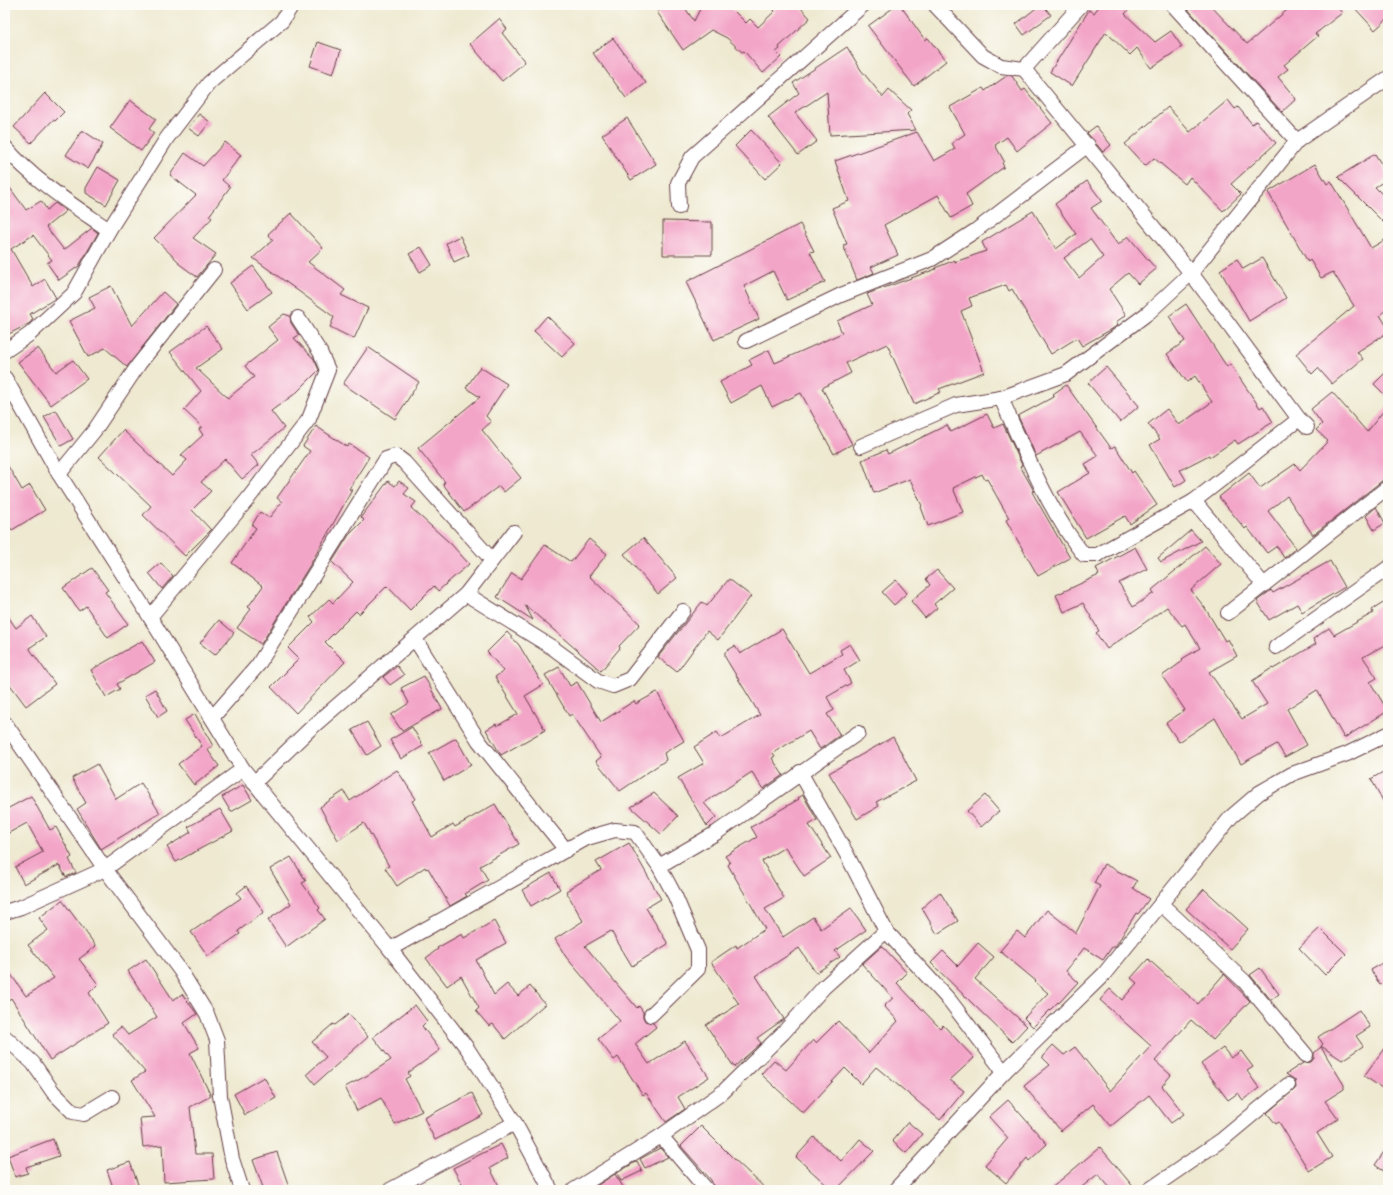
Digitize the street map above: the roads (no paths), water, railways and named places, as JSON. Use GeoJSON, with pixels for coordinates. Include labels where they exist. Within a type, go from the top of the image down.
{"type":"FeatureCollection","features":[{"type":"Feature","properties":{"kind":"street"},"geometry":{"type":"LineString","coordinates":[[5,350],[30,334],[74,293],[109,230],[167,138],[210,83],[282,21],[292,5]]}},
{"type":"Feature","properties":{"kind":"street"},"geometry":{"type":"LineString","coordinates":[[679,207],[678,184],[692,157],[863,5]]}},
{"type":"Feature","properties":{"kind":"street"},"geometry":{"type":"LineString","coordinates":[[935,5],[983,56],[1001,66],[1024,69],[1191,272],[1303,423],[1194,501],[1097,555],[1084,555],[1073,541],[1035,473],[1001,398]]}},
{"type":"Feature","properties":{"kind":"street"},"geometry":{"type":"LineString","coordinates":[[1024,69],[1081,5]]}},
{"type":"Feature","properties":{"kind":"street"},"geometry":{"type":"LineString","coordinates":[[1173,5],[1297,142]]}},
{"type":"Feature","properties":{"kind":"street"},"geometry":{"type":"LineString","coordinates":[[861,446],[956,405],[1001,398],[1066,374],[1148,313],[1191,272],[1297,142],[1388,78]]}},
{"type":"Feature","properties":{"kind":"street"},"geometry":{"type":"LineString","coordinates":[[746,341],[841,295],[932,259],[975,232],[1088,145]]}},
{"type":"Feature","properties":{"kind":"street"},"geometry":{"type":"LineString","coordinates":[[5,147],[14,158],[47,187],[109,230]]}},
{"type":"Feature","properties":{"kind":"street"},"geometry":{"type":"LineString","coordinates":[[59,474],[94,431],[139,364],[214,270]]}},
{"type":"Feature","properties":{"kind":"street"},"geometry":{"type":"LineString","coordinates":[[150,617],[247,500],[309,419],[328,370],[320,352],[298,318]]}},
{"type":"Feature","properties":{"kind":"street"},"geometry":{"type":"LineString","coordinates":[[5,378],[59,474],[150,617],[243,769],[390,949],[467,1048],[515,1123],[551,1190]]}},
{"type":"Feature","properties":{"kind":"street"},"geometry":{"type":"LineString","coordinates":[[212,718],[258,665],[386,459],[396,456],[404,462],[492,560]]}},
{"type":"Feature","properties":{"kind":"street"},"geometry":{"type":"LineString","coordinates":[[1228,613],[1388,487]]}},
{"type":"Feature","properties":{"kind":"street"},"geometry":{"type":"LineString","coordinates":[[1194,501],[1264,585]]}},
{"type":"Feature","properties":{"kind":"street"},"geometry":{"type":"LineString","coordinates":[[254,783],[310,729],[466,594],[514,532]]}},
{"type":"Feature","properties":{"kind":"street"},"geometry":{"type":"LineString","coordinates":[[1276,647],[1388,568]]}},
{"type":"Feature","properties":{"kind":"street"},"geometry":{"type":"LineString","coordinates":[[466,594],[553,648],[598,681],[613,686],[630,679],[683,611]]}},
{"type":"Feature","properties":{"kind":"street"},"geometry":{"type":"LineString","coordinates":[[414,640],[479,741],[566,850]]}},
{"type":"Feature","properties":{"kind":"street"},"geometry":{"type":"LineString","coordinates":[[5,723],[105,869],[180,970],[207,1014],[217,1040],[220,1096],[232,1159],[242,1190]]}},
{"type":"Feature","properties":{"kind":"street"},"geometry":{"type":"LineString","coordinates":[[659,866],[716,833],[800,772],[858,733]]}},
{"type":"Feature","properties":{"kind":"street"},"geometry":{"type":"LineString","coordinates":[[895,1190],[1004,1072],[1104,974],[1231,817],[1258,793],[1292,774],[1347,754],[1388,734]]}},
{"type":"Feature","properties":{"kind":"street"},"geometry":{"type":"LineString","coordinates":[[5,912],[21,907],[105,869],[243,769]]}},
{"type":"Feature","properties":{"kind":"street"},"geometry":{"type":"LineString","coordinates":[[800,772],[846,853],[886,931],[950,1001],[1004,1072]]}},
{"type":"Feature","properties":{"kind":"street"},"geometry":{"type":"LineString","coordinates":[[390,949],[587,838],[615,830],[635,832],[659,866],[675,896],[698,950],[698,969],[651,1015]]}},
{"type":"Feature","properties":{"kind":"street"},"geometry":{"type":"LineString","coordinates":[[1161,904],[1244,981],[1306,1055]]}},
{"type":"Feature","properties":{"kind":"street"},"geometry":{"type":"LineString","coordinates":[[574,1190],[661,1136],[723,1092],[783,1033],[824,987],[886,931]]}},
{"type":"Feature","properties":{"kind":"street"},"geometry":{"type":"LineString","coordinates":[[6,1040],[33,1063],[53,1092],[73,1112],[84,1114],[112,1098]]}},
{"type":"Feature","properties":{"kind":"street"},"geometry":{"type":"LineString","coordinates":[[1149,1190],[1223,1139],[1288,1085]]}},
{"type":"Feature","properties":{"kind":"street"},"geometry":{"type":"LineString","coordinates":[[390,1190],[515,1123]]}},
{"type":"Feature","properties":{"kind":"street"},"geometry":{"type":"LineString","coordinates":[[661,1136],[707,1190]]}}]}
